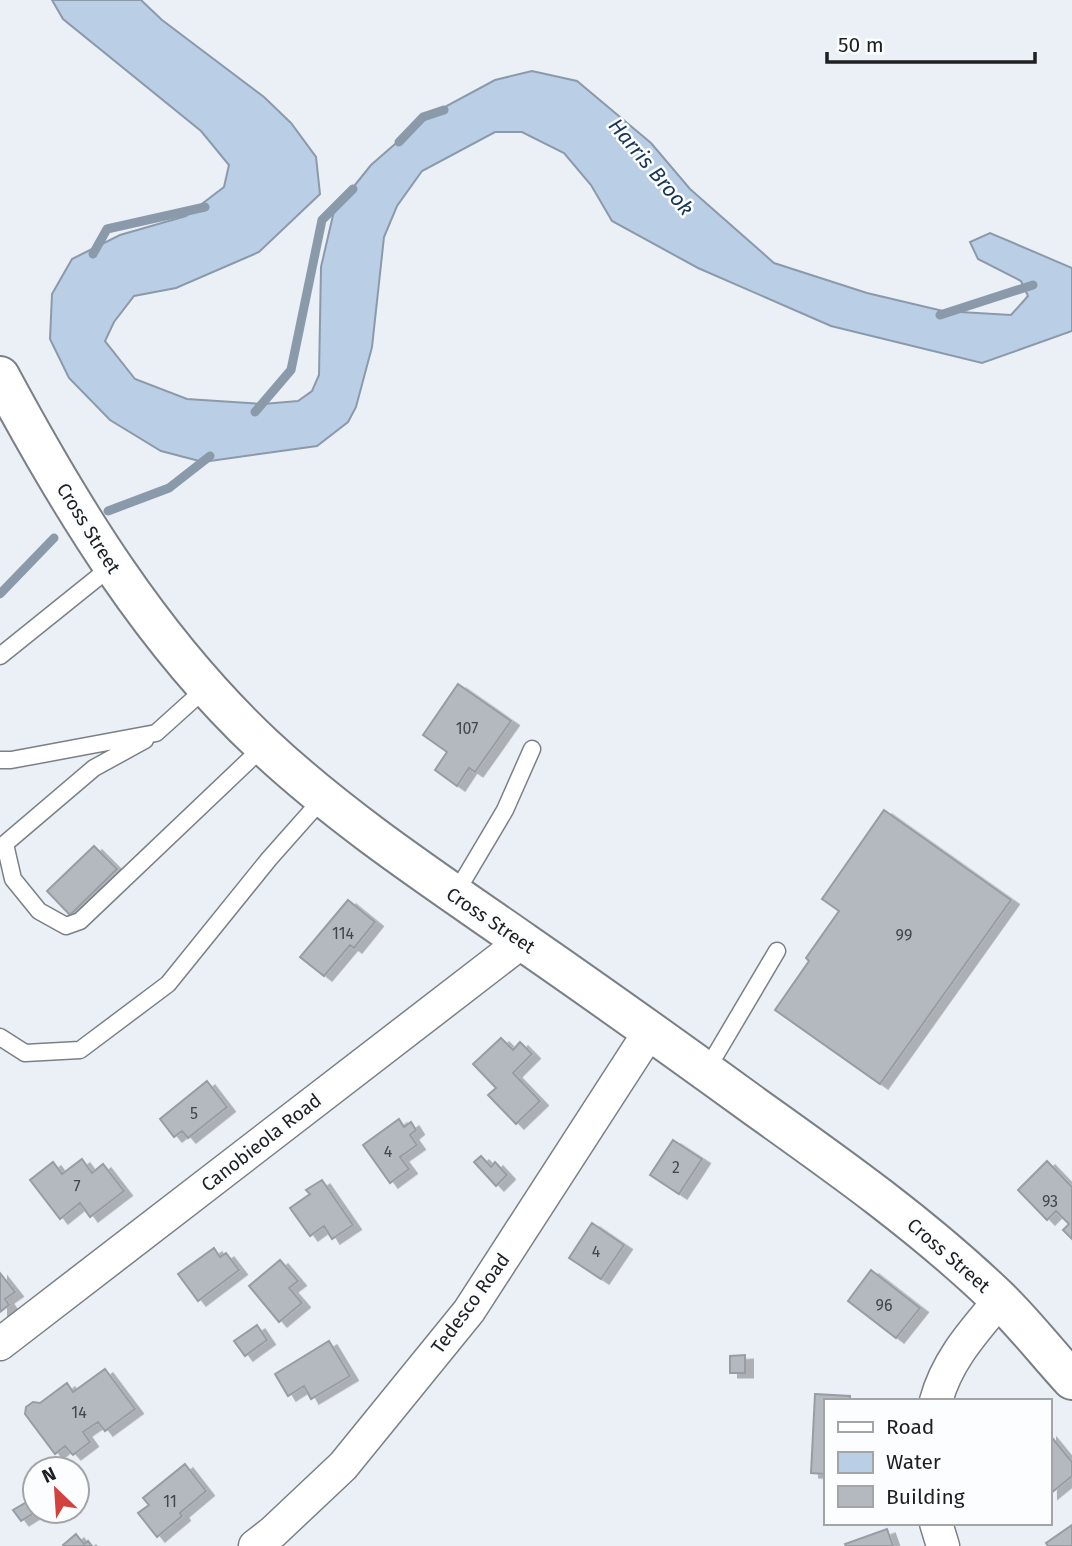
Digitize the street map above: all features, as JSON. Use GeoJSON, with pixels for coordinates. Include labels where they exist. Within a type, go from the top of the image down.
{"type":"FeatureCollection","features":[{"type":"Feature","properties":{"kind":"street","name":"Cross Street"},"geometry":{"type":"LineString","coordinates":[[0,376],[51,468],[134,598],[206,688],[264,746],[324,797],[454,896],[523,941],[862,1183],[934,1240],[1000,1300],[1072,1380]]}},
{"type":"Feature","properties":{"kind":"street","name":"Canobieola Road"},"geometry":{"type":"LineString","coordinates":[[0,1344],[523,941]]}},
{"type":"Feature","properties":{"kind":"street","name":"Tedesco Road"},"geometry":{"type":"LineString","coordinates":[[255,1546],[343,1466],[469,1311],[650,1031]]}},
{"type":"Feature","properties":{"kind":"street"},"geometry":{"type":"LineString","coordinates":[[937,1399],[960,1347],[1000,1300]]}},
{"type":"Feature","properties":{"kind":"street"},"geometry":{"type":"LineString","coordinates":[[937,1525],[943,1546]]}},
{"type":"Feature","properties":{"kind":"lane"},"geometry":{"type":"LineString","coordinates":[[0,656],[112,566]]}},
{"type":"Feature","properties":{"kind":"lane"},"geometry":{"type":"LineString","coordinates":[[206,688],[156,733],[94,768],[2,846],[13,879],[38,911],[66,926],[80,921],[264,746]]}},
{"type":"Feature","properties":{"kind":"lane"},"geometry":{"type":"LineString","coordinates":[[0,760],[156,733]]}},
{"type":"Feature","properties":{"kind":"lane"},"geometry":{"type":"LineString","coordinates":[[454,896],[505,810],[532,749]]}},
{"type":"Feature","properties":{"kind":"lane"},"geometry":{"type":"LineString","coordinates":[[0,1037],[24,1054],[80,1050],[168,984],[269,859],[324,797]]}},
{"type":"Feature","properties":{"kind":"lane"},"geometry":{"type":"LineString","coordinates":[[706,1071],[777,951]]}},
{"type":"Feature","properties":{"kind":"water"},"geometry":{"type":"Polygon","coordinates":[[[52,0],[141,0],[162,20],[264,97],[291,123],[316,157],[320,194],[259,252],[176,288],[134,296],[114,322],[105,341],[135,379],[187,399],[263,404],[298,401],[312,391],[319,375],[321,267],[334,211],[371,165],[426,117],[495,80],[532,71],[577,81],[651,143],[690,189],[774,263],[867,293],[943,311],[1011,315],[1028,296],[1021,281],[978,259],[970,242],[990,233],[1072,268],[1072,331],[982,363],[831,326],[698,268],[612,221],[591,185],[564,153],[522,132],[495,132],[422,171],[397,206],[384,237],[372,347],[356,407],[348,422],[317,446],[203,462],[161,451],[110,420],[69,378],[50,339],[52,294],[72,259],[120,235],[186,216],[224,187],[229,165],[201,131],[63,19],[52,0]]]}},
{"type":"Feature","properties":{"kind":"building"},"geometry":{"type":"Polygon","coordinates":[[[458,684],[511,721],[475,772],[469,768],[457,786],[435,770],[447,752],[423,735],[458,684]]]}},
{"type":"Feature","properties":{"kind":"building"},"geometry":{"type":"Polygon","coordinates":[[[884,810],[1011,900],[880,1084],[775,1010],[809,961],[806,958],[839,911],[822,899],[884,810]]]}},
{"type":"Feature","properties":{"kind":"building"},"geometry":{"type":"Polygon","coordinates":[[[94,846],[117,869],[70,915],[47,891],[94,846]]]}},
{"type":"Feature","properties":{"kind":"building"},"geometry":{"type":"Polygon","coordinates":[[[348,900],[375,922],[354,948],[350,945],[324,976],[300,957],[348,900]]]}},
{"type":"Feature","properties":{"kind":"building"},"geometry":{"type":"Polygon","coordinates":[[[501,1038],[513,1050],[520,1042],[532,1054],[513,1073],[540,1101],[516,1124],[488,1095],[496,1088],[473,1064],[501,1038]]]}},
{"type":"Feature","properties":{"kind":"building"},"geometry":{"type":"Polygon","coordinates":[[[207,1081],[227,1107],[188,1138],[182,1131],[174,1137],[160,1119],[207,1081]]]}},
{"type":"Feature","properties":{"kind":"building"},"geometry":{"type":"Polygon","coordinates":[[[399,1119],[404,1127],[411,1122],[416,1130],[410,1135],[417,1145],[400,1157],[409,1169],[390,1183],[363,1145],[399,1119]]]}},
{"type":"Feature","properties":{"kind":"building"},"geometry":{"type":"Polygon","coordinates":[[[673,1140],[702,1159],[679,1194],[650,1175],[673,1140]]]}},
{"type":"Feature","properties":{"kind":"building"},"geometry":{"type":"Polygon","coordinates":[[[481,1156],[491,1167],[495,1162],[507,1175],[496,1186],[474,1162],[481,1156]]]}},
{"type":"Feature","properties":{"kind":"building"},"geometry":{"type":"Polygon","coordinates":[[[82,1159],[92,1173],[103,1164],[124,1191],[90,1217],[80,1203],[60,1219],[30,1180],[53,1162],[62,1174],[82,1159]]]}},
{"type":"Feature","properties":{"kind":"building"},"geometry":{"type":"Polygon","coordinates":[[[1047,1161],[1072,1187],[1072,1239],[1063,1230],[1069,1224],[1056,1211],[1047,1220],[1018,1190],[1047,1161]]]}},
{"type":"Feature","properties":{"kind":"building"},"geometry":{"type":"Polygon","coordinates":[[[322,1180],[353,1225],[332,1239],[324,1226],[310,1236],[290,1208],[310,1194],[306,1190],[322,1180]]]}},
{"type":"Feature","properties":{"kind":"building"},"geometry":{"type":"Polygon","coordinates":[[[592,1223],[624,1245],[601,1279],[569,1258],[592,1223]]]}},
{"type":"Feature","properties":{"kind":"building"},"geometry":{"type":"Polygon","coordinates":[[[214,1248],[220,1257],[226,1253],[239,1270],[198,1301],[178,1274],[214,1248]]]}},
{"type":"Feature","properties":{"kind":"building"},"geometry":{"type":"Polygon","coordinates":[[[280,1260],[298,1281],[289,1288],[302,1303],[279,1322],[249,1286],[280,1260]]]}},
{"type":"Feature","properties":{"kind":"building"},"geometry":{"type":"Polygon","coordinates":[[[871,1270],[920,1308],[896,1338],[848,1301],[871,1270]]]}},
{"type":"Feature","properties":{"kind":"building"},"geometry":{"type":"Polygon","coordinates":[[[0,1273],[15,1292],[5,1299],[9,1305],[0,1312],[0,1273]]]}},
{"type":"Feature","properties":{"kind":"building"},"geometry":{"type":"Polygon","coordinates":[[[257,1325],[267,1340],[245,1356],[234,1341],[257,1325]]]}},
{"type":"Feature","properties":{"kind":"building"},"geometry":{"type":"Polygon","coordinates":[[[329,1341],[350,1376],[311,1399],[304,1386],[288,1396],[275,1374],[329,1341]]]}},
{"type":"Feature","properties":{"kind":"building"},"geometry":{"type":"Polygon","coordinates":[[[745,1355],[745,1373],[730,1373],[730,1356],[745,1355]]]}},
{"type":"Feature","properties":{"kind":"building"},"geometry":{"type":"Polygon","coordinates":[[[105,1369],[135,1409],[105,1431],[98,1422],[83,1432],[90,1442],[73,1455],[65,1446],[55,1454],[25,1414],[26,1407],[33,1402],[40,1403],[67,1383],[73,1392],[105,1369]]]}},
{"type":"Feature","properties":{"kind":"building"},"geometry":{"type":"Polygon","coordinates":[[[815,1394],[850,1396],[850,1399],[824,1399],[824,1474],[811,1473],[815,1394]]]}},
{"type":"Feature","properties":{"kind":"building"},"geometry":{"type":"Polygon","coordinates":[[[1051,1436],[1072,1462],[1072,1476],[1051,1493],[1051,1436]]]}},
{"type":"Feature","properties":{"kind":"building"},"geometry":{"type":"Polygon","coordinates":[[[185,1464],[206,1491],[157,1537],[138,1513],[149,1505],[143,1498],[185,1464]]]}},
{"type":"Feature","properties":{"kind":"building"},"geometry":{"type":"Polygon","coordinates":[[[21,1505],[21,1521],[13,1510],[21,1505]]]}},
{"type":"Feature","properties":{"kind":"building"},"geometry":{"type":"Polygon","coordinates":[[[1072,1525],[1072,1546],[1048,1546],[1046,1543],[1072,1525]]]}},
{"type":"Feature","properties":{"kind":"building"},"geometry":{"type":"Polygon","coordinates":[[[887,1529],[893,1546],[845,1544],[887,1529]]]}},
{"type":"Feature","properties":{"kind":"building"},"geometry":{"type":"Polygon","coordinates":[[[76,1534],[84,1544],[88,1541],[92,1546],[63,1545],[76,1534]]]}},
{"type":"Feature","properties":{"kind":"waterway","name":"Harris Brook"},"geometry":{"type":"LineString","coordinates":[[399,142],[423,117],[444,110]]}},
{"type":"Feature","properties":{"kind":"waterway","name":"Harris Brook"},"geometry":{"type":"LineString","coordinates":[[255,412],[291,370],[322,220],[353,189]]}},
{"type":"Feature","properties":{"kind":"waterway"},"geometry":{"type":"LineString","coordinates":[[93,254],[107,229],[205,207]]}},
{"type":"Feature","properties":{"kind":"waterway","name":"Harris Brook"},"geometry":{"type":"LineString","coordinates":[[940,315],[1033,285]]}},
{"type":"Feature","properties":{"kind":"waterway","name":"Harris Brook"},"geometry":{"type":"LineString","coordinates":[[108,511],[169,488],[210,456]]}},
{"type":"Feature","properties":{"kind":"waterway","name":"Harris Brook"},"geometry":{"type":"LineString","coordinates":[[0,594],[54,538]]}}]}
